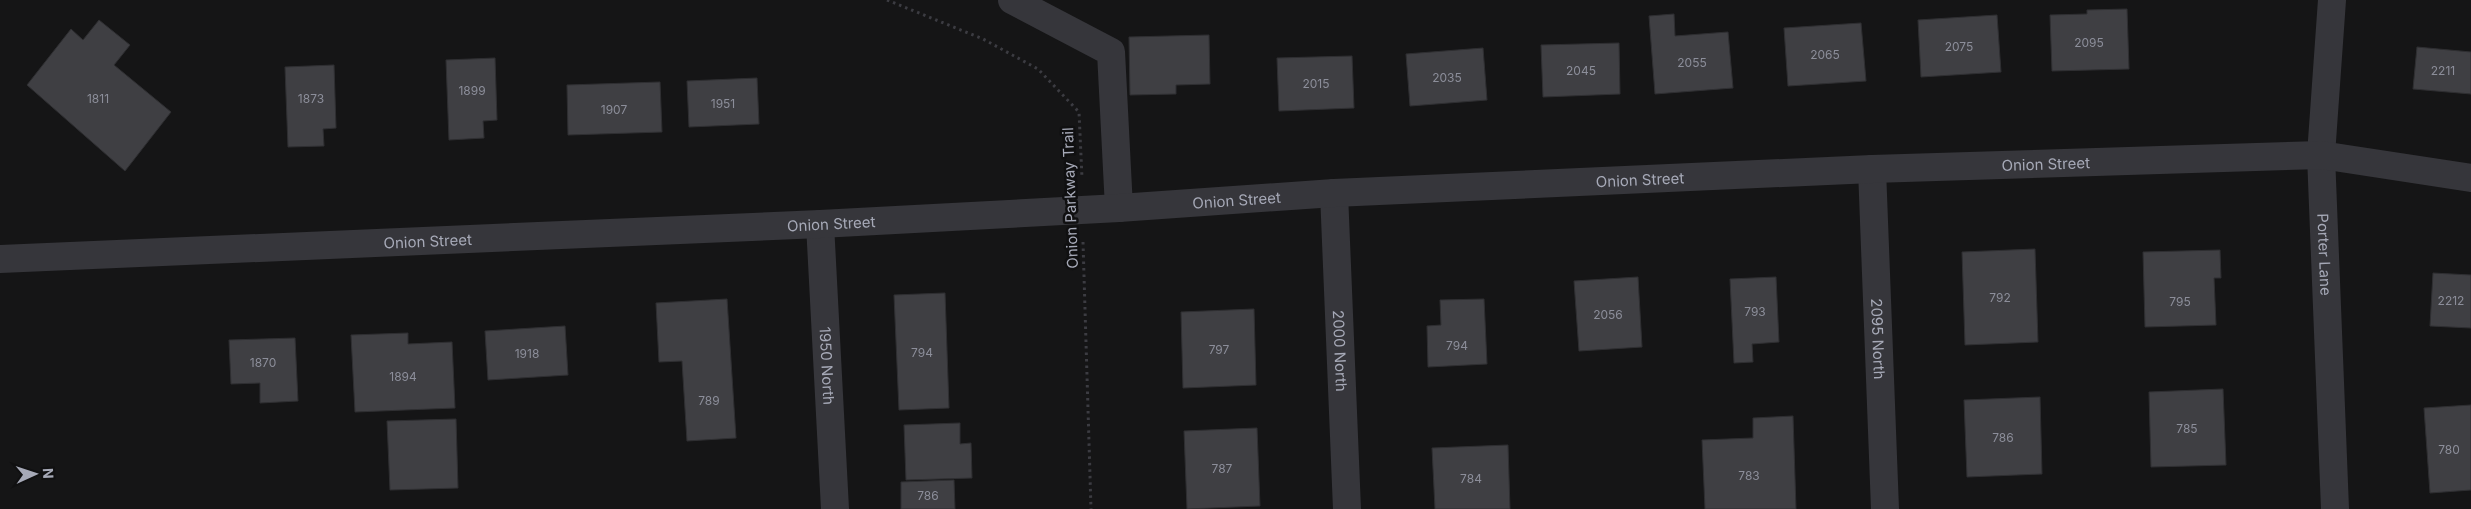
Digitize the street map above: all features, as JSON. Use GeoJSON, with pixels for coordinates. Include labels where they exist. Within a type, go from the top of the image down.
{"type":"FeatureCollection","features":[{"type":"Feature","properties":{"kind":"street"},"geometry":{"type":"LineString","coordinates":[[1012,0],[1110,52],[1119,208]]}},
{"type":"Feature","properties":{"kind":"street","name":"Porter Lane"},"geometry":{"type":"LineString","coordinates":[[2332,0],[2321,155],[2335,509]]}},
{"type":"Feature","properties":{"kind":"street","name":"Onion Street"},"geometry":{"type":"LineString","coordinates":[[0,259],[820,224],[1119,208],[1334,193],[1872,169],[2321,155],[2471,178]]}},
{"type":"Feature","properties":{"kind":"street","name":"2095 North"},"geometry":{"type":"LineString","coordinates":[[1872,169],[1885,509]]}},
{"type":"Feature","properties":{"kind":"street","name":"2000 North"},"geometry":{"type":"LineString","coordinates":[[1334,193],[1348,509]]}},
{"type":"Feature","properties":{"kind":"street","name":"1950 North"},"geometry":{"type":"LineString","coordinates":[[820,224],[835,509]]}},
{"type":"Feature","properties":{"kind":"path","name":"Onion Parkway Trail"},"geometry":{"type":"LineString","coordinates":[[887,0],[983,39],[1038,68],[1079,112],[1091,509]]}},
{"type":"Feature","properties":{"kind":"building"},"geometry":{"type":"Polygon","coordinates":[[[2127,9],[2129,69],[2052,71],[2050,15],[2087,14],[2087,10],[2127,9]]]}},
{"type":"Feature","properties":{"kind":"building"},"geometry":{"type":"Polygon","coordinates":[[[1674,14],[1675,36],[1728,32],[1733,88],[1655,94],[1649,16],[1674,14]]]}},
{"type":"Feature","properties":{"kind":"building"},"geometry":{"type":"Polygon","coordinates":[[[1997,15],[2001,72],[1921,77],[1918,20],[1997,15]]]}},
{"type":"Feature","properties":{"kind":"building"},"geometry":{"type":"Polygon","coordinates":[[[99,20],[130,45],[114,65],[171,112],[125,171],[27,85],[71,29],[83,40],[99,20]]]}},
{"type":"Feature","properties":{"kind":"building"},"geometry":{"type":"Polygon","coordinates":[[[1861,23],[1866,81],[1788,86],[1784,28],[1861,23]]]}},
{"type":"Feature","properties":{"kind":"building"},"geometry":{"type":"Polygon","coordinates":[[[1209,35],[1210,84],[1176,85],[1176,94],[1130,95],[1129,37],[1209,35]]]}},
{"type":"Feature","properties":{"kind":"building"},"geometry":{"type":"Polygon","coordinates":[[[1619,43],[1620,94],[1543,97],[1541,45],[1619,43]]]}},
{"type":"Feature","properties":{"kind":"building"},"geometry":{"type":"Polygon","coordinates":[[[2417,47],[2471,52],[2471,94],[2413,89],[2417,47]]]}},
{"type":"Feature","properties":{"kind":"building"},"geometry":{"type":"Polygon","coordinates":[[[1483,48],[1487,100],[1410,106],[1406,54],[1483,48]]]}},
{"type":"Feature","properties":{"kind":"building"},"geometry":{"type":"Polygon","coordinates":[[[1352,56],[1354,108],[1279,111],[1277,58],[1352,56]]]}},
{"type":"Feature","properties":{"kind":"building"},"geometry":{"type":"Polygon","coordinates":[[[495,58],[497,120],[483,121],[484,138],[449,140],[446,60],[495,58]]]}},
{"type":"Feature","properties":{"kind":"building"},"geometry":{"type":"Polygon","coordinates":[[[334,65],[336,128],[323,129],[324,146],[288,147],[285,67],[334,65]]]}},
{"type":"Feature","properties":{"kind":"building"},"geometry":{"type":"Polygon","coordinates":[[[757,78],[759,124],[689,127],[687,81],[757,78]]]}},
{"type":"Feature","properties":{"kind":"building"},"geometry":{"type":"Polygon","coordinates":[[[660,82],[662,132],[568,135],[567,85],[660,82]]]}},
{"type":"Feature","properties":{"kind":"building"},"geometry":{"type":"Polygon","coordinates":[[[2035,249],[2038,342],[1965,345],[1962,252],[2035,249]]]}},
{"type":"Feature","properties":{"kind":"building"},"geometry":{"type":"Polygon","coordinates":[[[2220,250],[2221,278],[2214,278],[2216,325],[2145,327],[2143,252],[2220,250]]]}},
{"type":"Feature","properties":{"kind":"building"},"geometry":{"type":"Polygon","coordinates":[[[2433,273],[2471,275],[2471,328],[2430,326],[2433,273]]]}},
{"type":"Feature","properties":{"kind":"building"},"geometry":{"type":"Polygon","coordinates":[[[1638,277],[1642,347],[1579,351],[1574,281],[1638,277]]]}},
{"type":"Feature","properties":{"kind":"building"},"geometry":{"type":"Polygon","coordinates":[[[1776,277],[1779,342],[1752,344],[1753,362],[1734,363],[1730,279],[1776,277]]]}},
{"type":"Feature","properties":{"kind":"building"},"geometry":{"type":"Polygon","coordinates":[[[945,293],[949,408],[899,410],[894,295],[945,293]]]}},
{"type":"Feature","properties":{"kind":"building"},"geometry":{"type":"Polygon","coordinates":[[[727,299],[736,438],[687,441],[682,361],[659,362],[656,303],[727,299]]]}},
{"type":"Feature","properties":{"kind":"building"},"geometry":{"type":"Polygon","coordinates":[[[1484,299],[1487,364],[1428,367],[1427,326],[1441,325],[1440,300],[1484,299]]]}},
{"type":"Feature","properties":{"kind":"building"},"geometry":{"type":"Polygon","coordinates":[[[1254,309],[1256,385],[1183,388],[1181,312],[1254,309]]]}},
{"type":"Feature","properties":{"kind":"building"},"geometry":{"type":"Polygon","coordinates":[[[565,326],[568,375],[488,380],[485,331],[565,326]]]}},
{"type":"Feature","properties":{"kind":"building"},"geometry":{"type":"Polygon","coordinates":[[[408,333],[408,344],[452,342],[455,408],[355,412],[351,335],[408,333]]]}},
{"type":"Feature","properties":{"kind":"building"},"geometry":{"type":"Polygon","coordinates":[[[295,338],[298,401],[260,403],[260,383],[231,384],[229,340],[295,338]]]}},
{"type":"Feature","properties":{"kind":"building"},"geometry":{"type":"Polygon","coordinates":[[[2223,389],[2226,465],[2151,467],[2149,392],[2223,389]]]}},
{"type":"Feature","properties":{"kind":"building"},"geometry":{"type":"Polygon","coordinates":[[[2040,397],[2042,474],[1967,477],[1964,400],[2040,397]]]}},
{"type":"Feature","properties":{"kind":"building"},"geometry":{"type":"Polygon","coordinates":[[[2471,405],[2471,490],[2430,493],[2424,408],[2471,405]]]}},
{"type":"Feature","properties":{"kind":"building"},"geometry":{"type":"Polygon","coordinates":[[[1793,416],[1796,509],[1705,509],[1702,440],[1753,438],[1753,418],[1793,416]]]}},
{"type":"Feature","properties":{"kind":"building"},"geometry":{"type":"Polygon","coordinates":[[[456,419],[458,488],[390,490],[387,421],[456,419]]]}},
{"type":"Feature","properties":{"kind":"building"},"geometry":{"type":"Polygon","coordinates":[[[960,423],[960,444],[971,443],[972,478],[906,480],[904,425],[960,423]]]}},
{"type":"Feature","properties":{"kind":"building"},"geometry":{"type":"Polygon","coordinates":[[[1257,428],[1260,506],[1187,509],[1184,431],[1257,428]]]}},
{"type":"Feature","properties":{"kind":"building"},"geometry":{"type":"Polygon","coordinates":[[[1508,445],[1510,509],[1435,509],[1432,448],[1508,445]]]}},
{"type":"Feature","properties":{"kind":"building"},"geometry":{"type":"Polygon","coordinates":[[[954,480],[955,509],[901,509],[901,482],[954,480]]]}}]}
